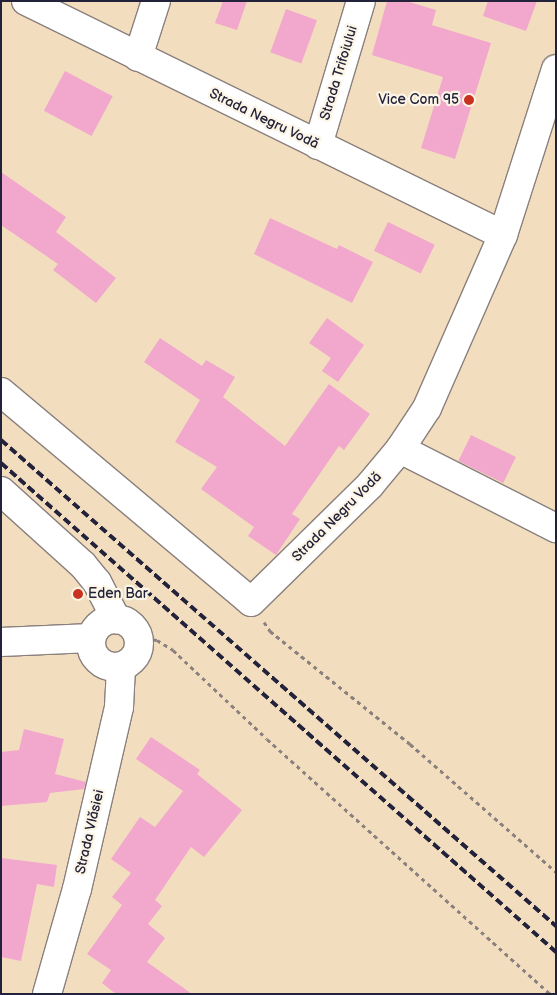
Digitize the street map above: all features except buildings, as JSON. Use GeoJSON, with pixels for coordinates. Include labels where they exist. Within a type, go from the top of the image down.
{"type":"FeatureCollection","features":[{"type":"Feature","properties":{"kind":"street","name":"Strada Negru Vodă"},"geometry":{"type":"LineString","coordinates":[[26,1],[503,235]]}},
{"type":"Feature","properties":{"kind":"street"},"geometry":{"type":"LineString","coordinates":[[138,57],[156,1]]}},
{"type":"Feature","properties":{"kind":"street","name":"Strada Trifoiului"},"geometry":{"type":"LineString","coordinates":[[318,145],[361,1]]}},
{"type":"Feature","properties":{"kind":"street","name":"Strada Negru Vodă"},"geometry":{"type":"LineString","coordinates":[[251,602],[353,503],[400,448],[427,408],[503,235],[556,70]]}},
{"type":"Feature","properties":{"kind":"street"},"geometry":{"type":"LineString","coordinates":[[1,392],[251,602]]}},
{"type":"Feature","properties":{"kind":"street"},"geometry":{"type":"LineString","coordinates":[[400,448],[556,528]]}},
{"type":"Feature","properties":{"kind":"street"},"geometry":{"type":"LineString","coordinates":[[1,491],[83,565],[109,602],[116,619]]}},
{"type":"Feature","properties":{"kind":"street"},"geometry":{"type":"LineString","coordinates":[[116,619],[130,625],[138,637],[138,652],[128,664],[121,667],[113,668],[98,660],[93,654],[91,638],[101,624],[116,619]]}},
{"type":"Feature","properties":{"kind":"street"},"geometry":{"type":"LineString","coordinates":[[1,642],[91,638]]}},
{"type":"Feature","properties":{"kind":"street","name":"Strada Vlăsiei"},"geometry":{"type":"LineString","coordinates":[[47,994],[77,889],[114,726],[122,686],[121,667]]}},
{"type":"Feature","properties":{"kind":"path"},"geometry":{"type":"LineString","coordinates":[[251,602],[270,630],[410,744],[556,872]]}},
{"type":"Feature","properties":{"kind":"path"},"geometry":{"type":"LineString","coordinates":[[138,637],[157,640],[173,650],[550,994]]}},
{"type":"Feature","properties":{"kind":"railway"},"geometry":{"type":"LineString","coordinates":[[1,440],[556,926]]}},
{"type":"Feature","properties":{"kind":"railway"},"geometry":{"type":"LineString","coordinates":[[1,463],[556,952]]}},
{"type":"Feature","properties":{"kind":"place","name":"Vice Com 95"},"geometry":{"type":"Point","coordinates":[469,100]}},
{"type":"Feature","properties":{"kind":"place","name":"Eden Bar"},"geometry":{"type":"Point","coordinates":[78,594]}}]}
